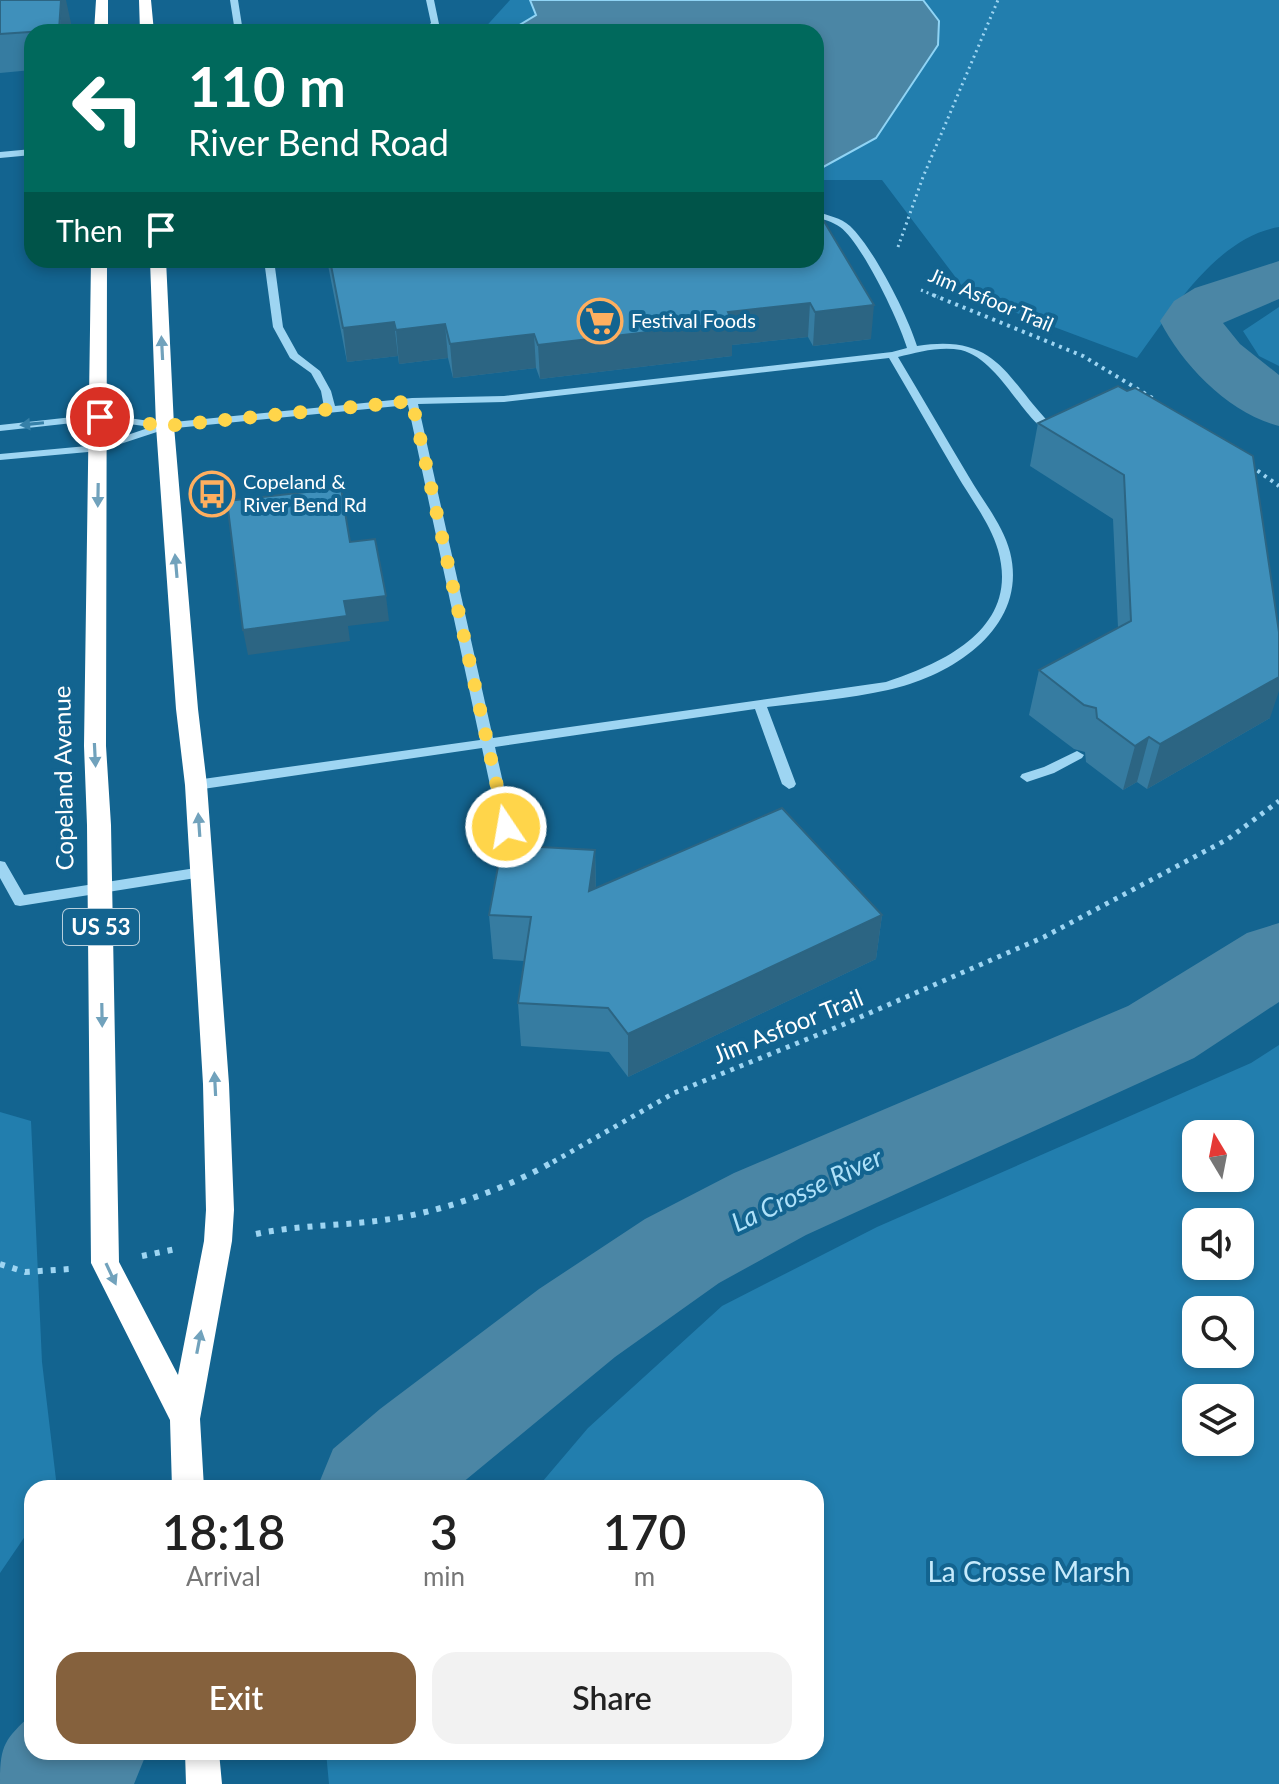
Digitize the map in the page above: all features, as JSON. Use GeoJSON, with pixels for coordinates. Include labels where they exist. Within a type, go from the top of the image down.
{"type":"FeatureCollection","features":[{"type":"Feature","properties":{"kind":"highway"},"geometry":{"type":"LineString","coordinates":[[102,0],[103,24]]}},
{"type":"Feature","properties":{"kind":"highway"},"geometry":{"type":"LineString","coordinates":[[145,0],[146,24]]}},
{"type":"Feature","properties":{"kind":"highway","name":"Copeland Avenue"},"geometry":{"type":"LineString","coordinates":[[99,268],[95,746],[101,888],[105,1263],[185,1419]]}},
{"type":"Feature","properties":{"kind":"highway","name":"Copeland Avenue"},"geometry":{"type":"LineString","coordinates":[[158,268],[165,426],[187,709],[196,785],[216,1084],[220,1210],[218,1241],[185,1419],[188,1480]]}},
{"type":"Feature","properties":{"kind":"highway"},"geometry":{"type":"LineString","coordinates":[[202,1760],[204,1784]]}},
{"type":"Feature","properties":{"kind":"street"},"geometry":{"type":"LineString","coordinates":[[234,0],[238,24]]}},
{"type":"Feature","properties":{"kind":"street"},"geometry":{"type":"LineString","coordinates":[[430,0],[436,16],[435,24]]}},
{"type":"Feature","properties":{"kind":"street"},"geometry":{"type":"LineString","coordinates":[[0,155],[24,153]]}},
{"type":"Feature","properties":{"kind":"street"},"geometry":{"type":"LineString","coordinates":[[824,218],[846,227],[885,288],[910,336],[913,350]]}},
{"type":"Feature","properties":{"kind":"street"},"geometry":{"type":"LineString","coordinates":[[270,268],[278,327],[294,356],[315,371],[326,391],[330,409]]}},
{"type":"Feature","properties":{"kind":"street"},"geometry":{"type":"LineString","coordinates":[[0,457],[99,448],[165,426],[412,401],[504,399],[892,355],[913,350],[963,348],[988,357],[1005,373],[1041,423],[1060,436]]}},
{"type":"Feature","properties":{"kind":"street"},"geometry":{"type":"LineString","coordinates":[[196,785],[871,690],[948,664],[981,638],[1004,605],[1008,576],[1000,542],[892,355]]}},
{"type":"Feature","properties":{"kind":"street"},"geometry":{"type":"LineString","coordinates":[[412,401],[506,827]]}},
{"type":"Feature","properties":{"kind":"street"},"geometry":{"type":"LineString","coordinates":[[0,428],[100,417],[165,426]]}},
{"type":"Feature","properties":{"kind":"street"},"geometry":{"type":"LineString","coordinates":[[760,705],[789,784]]}},
{"type":"Feature","properties":{"kind":"street"},"geometry":{"type":"LineString","coordinates":[[1027,777],[1049,770],[1077,755]]}},
{"type":"Feature","properties":{"kind":"street"},"geometry":{"type":"LineString","coordinates":[[0,866],[20,901],[202,872]]}},
{"type":"Feature","properties":{"kind":"path"},"geometry":{"type":"LineString","coordinates":[[894,252],[902,242],[923,177],[998,0]]}},
{"type":"Feature","properties":{"kind":"path","name":"Jim Asfoor Trail"},"geometry":{"type":"LineString","coordinates":[[916,287],[1083,356],[1157,401]]}},
{"type":"Feature","properties":{"kind":"path"},"geometry":{"type":"LineString","coordinates":[[1244,461],[1279,486]]}},
{"type":"Feature","properties":{"kind":"path","name":"Jim Asfoor Trail"},"geometry":{"type":"LineString","coordinates":[[290,1227],[385,1220],[434,1209],[525,1178],[674,1093],[842,1025],[1044,937],[1228,839],[1279,801]]}},
{"type":"Feature","properties":{"kind":"path"},"geometry":{"type":"LineString","coordinates":[[0,1264],[25,1272],[105,1263]]}},
{"type":"Feature","properties":{"kind":"green space"},"geometry":{"type":"Polygon","coordinates":[[[510,0],[1279,0],[1279,227],[1236,245],[1216,260],[1181,299],[1137,358],[969,295],[882,180],[824,180],[824,24],[488,24],[510,0]]]}},
{"type":"Feature","properties":{"kind":"green space"},"geometry":{"type":"Polygon","coordinates":[[[1279,307],[1279,366],[1259,356],[1243,331],[1279,307]]]}},
{"type":"Feature","properties":{"kind":"green space","name":"La Crosse Marsh"},"geometry":{"type":"Polygon","coordinates":[[[1279,1045],[1279,1784],[329,1784],[327,1760],[824,1760],[824,1480],[544,1480],[588,1428],[722,1306],[877,1227],[1251,1063],[1279,1045]]]}},
{"type":"Feature","properties":{"kind":"green space"},"geometry":{"type":"Polygon","coordinates":[[[0,1112],[31,1121],[42,1362],[56,1480],[24,1480],[24,1538],[0,1573],[0,1112]]]}},
{"type":"Feature","properties":{"kind":"shaded area"},"geometry":{"type":"Polygon","coordinates":[[[530,0],[923,0],[939,21],[938,45],[876,138],[824,167],[824,24],[521,24],[536,15],[530,0]]]}},
{"type":"Feature","properties":{"kind":"building"},"geometry":{"type":"Polygon","coordinates":[[[0,0],[61,0],[59,24],[24,24],[24,32],[0,34],[0,0]]]}},
{"type":"Feature","properties":{"kind":"building"},"geometry":{"type":"Polygon","coordinates":[[[824,221],[874,305],[815,312],[810,303],[728,312],[733,322],[538,345],[534,334],[450,344],[445,324],[396,330],[394,322],[343,328],[332,268],[824,268],[824,221]]]}},
{"type":"Feature","properties":{"kind":"building"},"geometry":{"type":"Polygon","coordinates":[[[1118,386],[1127,391],[1135,388],[1253,456],[1279,632],[1279,677],[1160,744],[1149,737],[1135,746],[1097,718],[1096,708],[1084,705],[1039,670],[1131,621],[1124,475],[1038,423],[1118,386]]]}},
{"type":"Feature","properties":{"kind":"building"},"geometry":{"type":"Polygon","coordinates":[[[341,488],[350,542],[375,539],[386,596],[344,601],[347,616],[243,630],[227,501],[341,488]]]}},
{"type":"Feature","properties":{"kind":"building"},"geometry":{"type":"Polygon","coordinates":[[[782,808],[882,915],[628,1034],[608,1008],[518,1003],[531,917],[489,915],[502,845],[595,850],[589,891],[782,808]]]}},
{"type":"Feature","properties":{"kind":"waterway","name":"La Crosse River"},"geometry":{"type":"LineString","coordinates":[[1279,279],[1217,301],[1205,307],[1191,321],[1218,358],[1279,406]]}},
{"type":"Feature","properties":{"kind":"waterway","name":"La Crosse River"},"geometry":{"type":"LineString","coordinates":[[383,1480],[577,1323],[682,1251],[770,1204],[1161,1032],[1279,957]]}},
{"type":"Feature","properties":{"kind":"waterway","name":"La Crosse River"},"geometry":{"type":"LineString","coordinates":[[51,1784],[76,1760]]}},
{"type":"Feature","properties":{"kind":"place","name":"Festival Foods"},"geometry":{"type":"Point","coordinates":[600,321]}},
{"type":"Feature","properties":{"kind":"place","name":"Copeland & River Bend Rd"},"geometry":{"type":"Point","coordinates":[212,494]}},
{"type":"Feature","properties":{"kind":"route"},"geometry":{"type":"LineString","coordinates":[[100,417],[165,426],[412,401],[506,827]]}}]}
